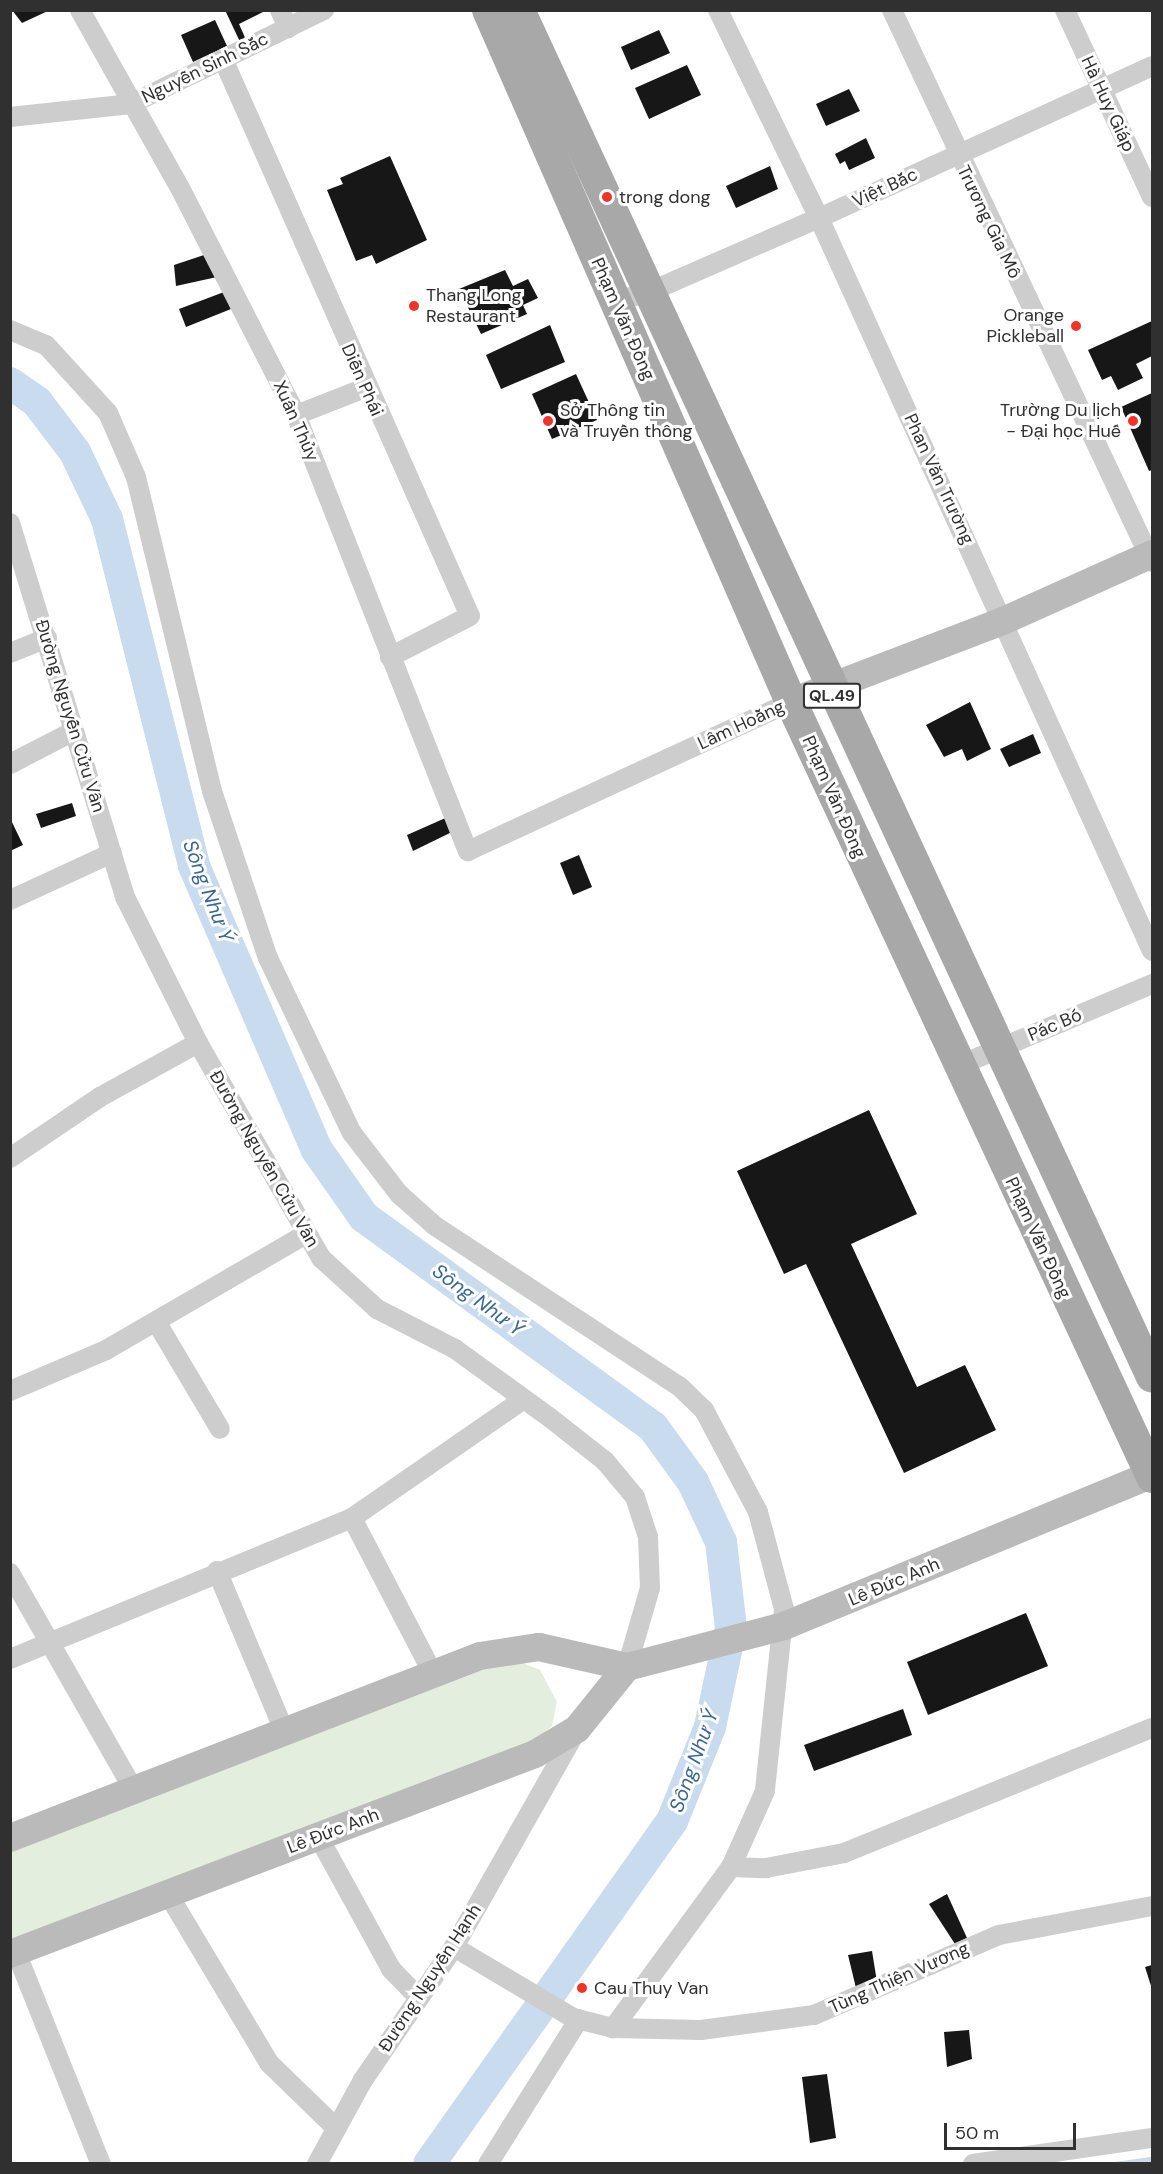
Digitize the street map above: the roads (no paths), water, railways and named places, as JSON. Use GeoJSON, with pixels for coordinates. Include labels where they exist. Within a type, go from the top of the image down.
{"type":"FeatureCollection","features":[{"type":"Feature","properties":{"kind":"main road","name":"Phạm Văn Đồng"},"geometry":{"type":"LineString","coordinates":[[488,10],[791,702],[958,1066],[1152,1475]]}},
{"type":"Feature","properties":{"kind":"main road","name":"Phạm Văn Đồng"},"geometry":{"type":"LineString","coordinates":[[519,10],[828,687],[1152,1377]]}},
{"type":"Feature","properties":{"kind":"street","name":"Xuân Thủy"},"geometry":{"type":"LineString","coordinates":[[80,10],[296,415],[468,851]]}},
{"type":"Feature","properties":{"kind":"street","name":"Nguyễn Sinh Sắc"},"geometry":{"type":"LineString","coordinates":[[10,117],[131,104],[223,59],[284,19],[324,10]]}},
{"type":"Feature","properties":{"kind":"street","name":"Phan Văn Trường"},"geometry":{"type":"LineString","coordinates":[[718,10],[819,218],[1152,951]]}},
{"type":"Feature","properties":{"kind":"street","name":"Trương Gia Mô"},"geometry":{"type":"LineString","coordinates":[[892,10],[957,155],[1151,557]]}},
{"type":"Feature","properties":{"kind":"street","name":"Hà Huy Giáp"},"geometry":{"type":"LineString","coordinates":[[1065,10],[1152,197]]}},
{"type":"Feature","properties":{"kind":"street","name":"Diễn Phái"},"geometry":{"type":"LineString","coordinates":[[223,59],[365,388],[470,616],[390,657]]}},
{"type":"Feature","properties":{"kind":"street","name":"Việt Bắc"},"geometry":{"type":"LineString","coordinates":[[615,301],[647,293],[819,218],[1152,66]]}},
{"type":"Feature","properties":{"kind":"street"},"geometry":{"type":"LineString","coordinates":[[10,330],[46,345],[108,413],[136,477],[212,791],[268,958],[352,1133],[399,1194],[435,1226],[658,1370],[704,1410],[758,1512],[773,1630],[770,1772],[759,1814],[731,1867],[613,2028]]}},
{"type":"Feature","properties":{"kind":"street"},"geometry":{"type":"LineString","coordinates":[[296,415],[365,388]]}},
{"type":"Feature","properties":{"kind":"street","name":"Đường Nguyễn Cửu Vân"},"geometry":{"type":"LineString","coordinates":[[10,524],[47,638],[72,732],[126,899],[198,1043],[321,1258],[376,1309],[455,1349],[524,1399],[605,1461],[635,1497],[648,1537],[650,1588],[627,1667]]}},
{"type":"Feature","properties":{"kind":"street","name":"Lâm Hoằng"},"geometry":{"type":"LineString","coordinates":[[468,851],[791,702],[1004,621],[1151,557]]}},
{"type":"Feature","properties":{"kind":"street"},"geometry":{"type":"LineString","coordinates":[[10,653],[47,638]]}},
{"type":"Feature","properties":{"kind":"street"},"geometry":{"type":"LineString","coordinates":[[10,764],[72,732]]}},
{"type":"Feature","properties":{"kind":"street"},"geometry":{"type":"LineString","coordinates":[[10,900],[112,853]]}},
{"type":"Feature","properties":{"kind":"street","name":"Pác Bó"},"geometry":{"type":"LineString","coordinates":[[958,1066],[1152,984]]}},
{"type":"Feature","properties":{"kind":"street"},"geometry":{"type":"LineString","coordinates":[[10,1158],[99,1097],[198,1043]]}},
{"type":"Feature","properties":{"kind":"street"},"geometry":{"type":"LineString","coordinates":[[10,1391],[157,1323],[306,1234]]}},
{"type":"Feature","properties":{"kind":"street"},"geometry":{"type":"LineString","coordinates":[[157,1323],[220,1429]]}},
{"type":"Feature","properties":{"kind":"street"},"geometry":{"type":"LineString","coordinates":[[10,1659],[52,1639],[352,1518],[524,1399]]}},
{"type":"Feature","properties":{"kind":"street","name":"Lê Đức Anh"},"geometry":{"type":"LineString","coordinates":[[10,1838],[432,1672],[480,1656],[539,1647],[627,1667],[667,1659],[773,1630],[1152,1475]]}},
{"type":"Feature","properties":{"kind":"street"},"geometry":{"type":"LineString","coordinates":[[352,1518],[432,1672]]}},
{"type":"Feature","properties":{"kind":"street"},"geometry":{"type":"LineString","coordinates":[[218,1571],[284,1730]]}},
{"type":"Feature","properties":{"kind":"street"},"geometry":{"type":"LineString","coordinates":[[10,1573],[52,1639],[134,1790]]}},
{"type":"Feature","properties":{"kind":"street","name":"Lê Đức Anh"},"geometry":{"type":"LineString","coordinates":[[13,1953],[534,1754],[577,1730],[627,1667]]}},
{"type":"Feature","properties":{"kind":"street"},"geometry":{"type":"LineString","coordinates":[[731,1867],[766,1868],[844,1853],[1152,1728]]}},
{"type":"Feature","properties":{"kind":"street","name":"Đường Nguyễn Hạnh"},"geometry":{"type":"LineString","coordinates":[[317,2163],[417,1996],[454,1947],[577,1730]]}},
{"type":"Feature","properties":{"kind":"street"},"geometry":{"type":"LineString","coordinates":[[318,1836],[391,1969],[417,1996]]}},
{"type":"Feature","properties":{"kind":"street"},"geometry":{"type":"LineString","coordinates":[[168,1894],[269,2063],[336,2128]]}},
{"type":"Feature","properties":{"kind":"street","name":"Tùng Thiện Vương"},"geometry":{"type":"LineString","coordinates":[[454,1947],[576,2018],[613,2028],[701,2030],[814,2014],[999,1935],[1152,1906]]}},
{"type":"Feature","properties":{"kind":"street"},"geometry":{"type":"LineString","coordinates":[[13,1953],[101,2163]]}},
{"type":"Feature","properties":{"kind":"street"},"geometry":{"type":"LineString","coordinates":[[488,2163],[576,2018]]}},
{"type":"Feature","properties":{"kind":"street"},"geometry":{"type":"LineString","coordinates":[[973,2163],[1152,2138]]}},
{"type":"Feature","properties":{"kind":"waterway","name":"Sông Như Ý"},"geometry":{"type":"LineString","coordinates":[[10,383],[37,402],[75,452],[107,519],[194,866],[317,1150],[364,1217],[653,1427],[693,1482],[721,1542],[731,1628],[710,1727],[672,1821],[429,2164]]}},
{"type":"Feature","properties":{"kind":"waterway"},"geometry":{"type":"LineString","coordinates":[[1115,2164],[1152,2159]]}},
{"type":"Feature","properties":{"kind":"place","name":"trong dong"},"geometry":{"type":"Point","coordinates":[607,197]}},
{"type":"Feature","properties":{"kind":"place","name":"Thang Long Restaurant"},"geometry":{"type":"Point","coordinates":[414,306]}},
{"type":"Feature","properties":{"kind":"place","name":"Orange Pickleball"},"geometry":{"type":"Point","coordinates":[1076,326]}},
{"type":"Feature","properties":{"kind":"place","name":"Sở Thông tin và Truyền thông"},"geometry":{"type":"Point","coordinates":[548,421]}},
{"type":"Feature","properties":{"kind":"place","name":"Trường Du lịch - Đại học Huế"},"geometry":{"type":"Point","coordinates":[1133,421]}},
{"type":"Feature","properties":{"kind":"place","name":"Cau Thuy Van"},"geometry":{"type":"Point","coordinates":[582,1988]}}]}
